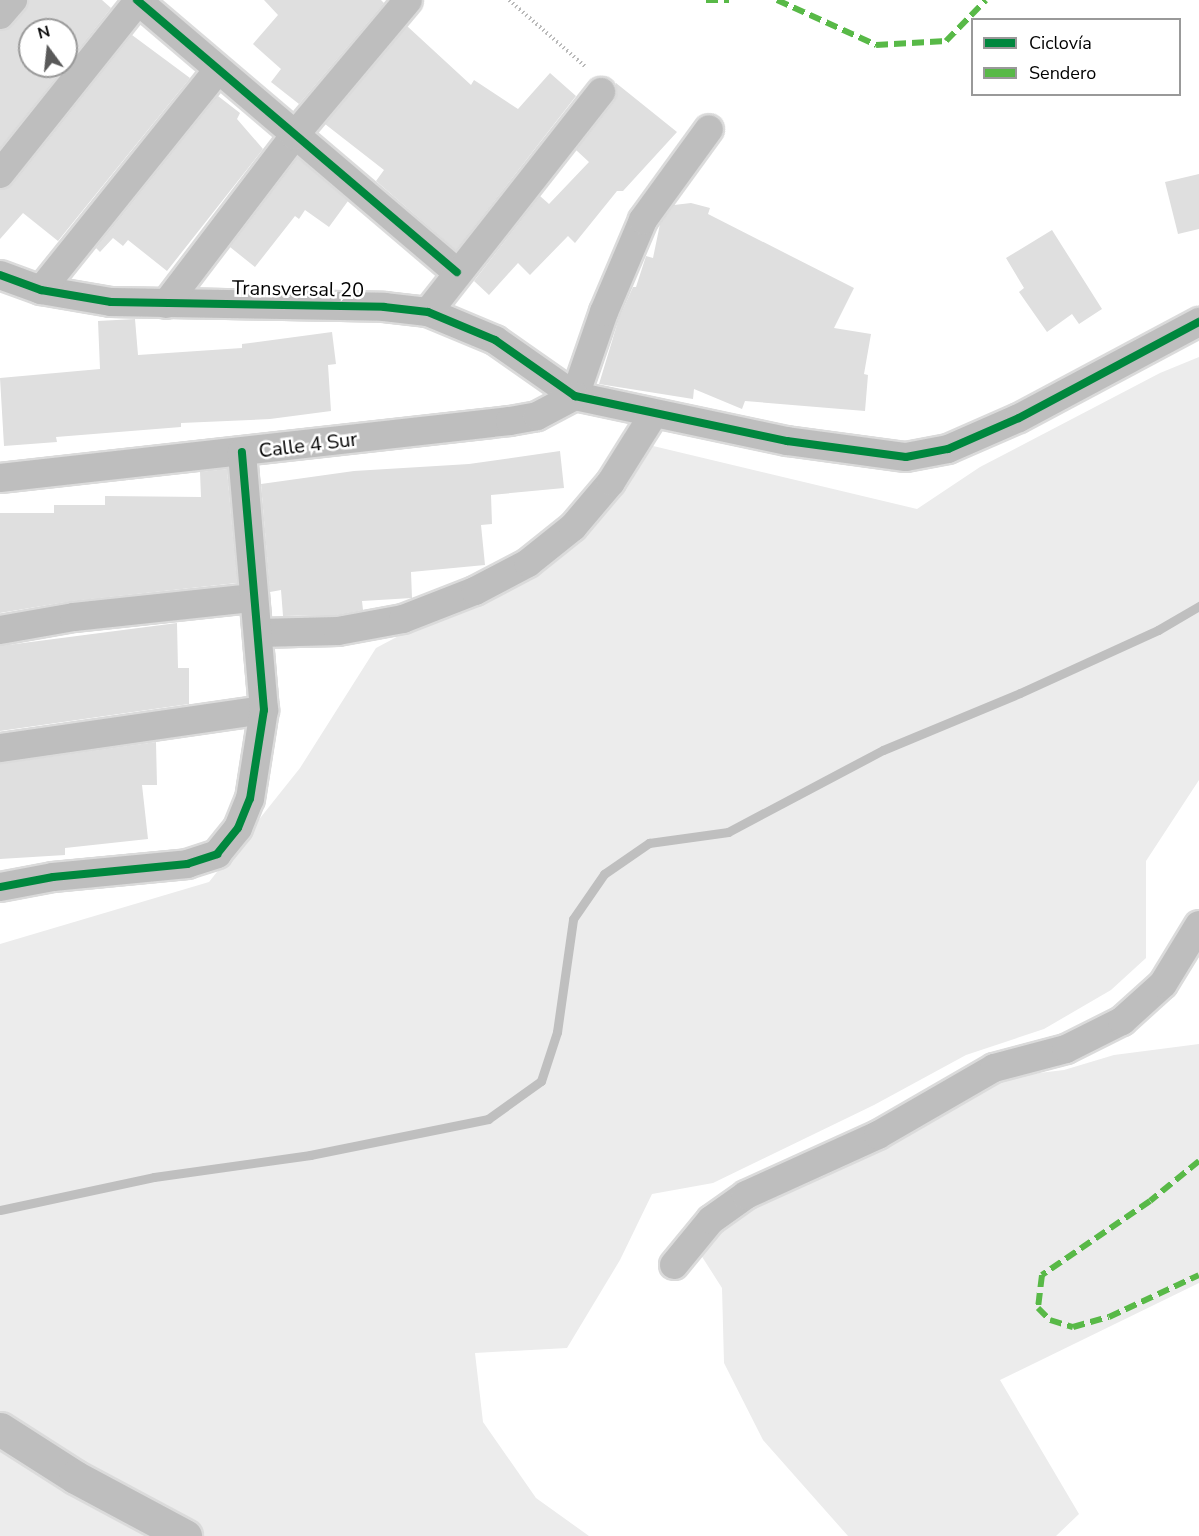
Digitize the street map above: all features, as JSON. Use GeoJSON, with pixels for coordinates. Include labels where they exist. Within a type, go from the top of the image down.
{"type":"FeatureCollection","features":[{"type":"Feature","properties":{"kind":"main road"},"geometry":{"type":"LineString","coordinates":[[0,1429],[75,1477],[185,1536]]}},
{"type":"Feature","properties":{"kind":"street"},"geometry":{"type":"LineString","coordinates":[[0,15],[13,0]]}},
{"type":"Feature","properties":{"kind":"street"},"geometry":{"type":"LineString","coordinates":[[0,174],[138,0],[294,136],[457,272]]}},
{"type":"Feature","properties":{"kind":"street"},"geometry":{"type":"LineString","coordinates":[[166,304],[294,136],[408,0]]}},
{"type":"Feature","properties":{"kind":"street"},"geometry":{"type":"LineString","coordinates":[[41,290],[218,70]]}},
{"type":"Feature","properties":{"kind":"street"},"geometry":{"type":"LineString","coordinates":[[428,312],[457,272],[601,92]]}},
{"type":"Feature","properties":{"kind":"street"},"geometry":{"type":"LineString","coordinates":[[709,129],[643,220],[604,312],[575,396],[653,415],[861,454],[906,457],[948,449],[1019,418],[1199,322]]}},
{"type":"Feature","properties":{"kind":"street","name":"Transversal 20"},"geometry":{"type":"LineString","coordinates":[[0,275],[41,290],[111,302],[343,306],[428,312],[495,340],[575,396]]}},
{"type":"Feature","properties":{"kind":"street","name":"Calle 4 Sur"},"geometry":{"type":"LineString","coordinates":[[0,478],[510,421],[537,416],[575,396]]}},
{"type":"Feature","properties":{"kind":"street"},"geometry":{"type":"LineString","coordinates":[[259,633],[338,631],[403,619],[475,591],[528,563],[581,518],[611,482],[653,415]]}},
{"type":"Feature","properties":{"kind":"street"},"geometry":{"type":"LineString","coordinates":[[0,887],[53,877],[168,867],[217,854],[238,828],[250,799],[264,710],[242,452]]}},
{"type":"Feature","properties":{"kind":"street"},"geometry":{"type":"LineString","coordinates":[[0,630],[74,617],[253,598]]}},
{"type":"Feature","properties":{"kind":"street"},"geometry":{"type":"LineString","coordinates":[[0,748],[264,710]]}},
{"type":"Feature","properties":{"kind":"street"},"geometry":{"type":"LineString","coordinates":[[674,1265],[711,1220],[746,1195],[878,1135],[994,1068],[1066,1049],[1122,1021],[1163,984],[1199,925]]}},
{"type":"Feature","properties":{"kind":"path"},"geometry":{"type":"LineString","coordinates":[[508,0],[600,79],[601,92]]}},
{"type":"Feature","properties":{"kind":"shaded area"},"geometry":{"type":"Polygon","coordinates":[[[1199,357],[1199,780],[1146,861],[1146,958],[1111,990],[1044,1029],[966,1055],[874,1105],[713,1183],[652,1194],[620,1260],[567,1348],[475,1353],[483,1422],[536,1498],[589,1536],[0,1536],[0,944],[209,882],[300,768],[376,648],[564,548],[649,445],[917,509],[980,467],[1160,373],[1199,357]]]}},
{"type":"Feature","properties":{"kind":"shaded area"},"geometry":{"type":"Polygon","coordinates":[[[1199,1044],[1199,1283],[1000,1380],[1079,1514],[1056,1536],[848,1536],[763,1440],[724,1363],[722,1288],[699,1252],[738,1213],[1005,1077],[1064,1070],[1114,1055],[1199,1044]]]}},
{"type":"Feature","properties":{"kind":"building"},"geometry":{"type":"Polygon","coordinates":[[[29,0],[102,0],[111,8],[78,50],[78,18],[18,18],[18,78],[55,78],[0,148],[0,31],[12,26],[29,0]]]}},
{"type":"Feature","properties":{"kind":"building"},"geometry":{"type":"Polygon","coordinates":[[[264,0],[381,0],[384,3],[299,104],[271,82],[281,69],[253,44],[278,15],[264,0]]]}},
{"type":"Feature","properties":{"kind":"building"},"geometry":{"type":"Polygon","coordinates":[[[407,26],[471,85],[474,80],[518,109],[550,73],[576,96],[456,250],[376,181],[384,170],[325,124],[407,26]]]}},
{"type":"Feature","properties":{"kind":"building"},"geometry":{"type":"Polygon","coordinates":[[[132,35],[190,78],[58,241],[23,213],[0,239],[0,190],[13,184],[132,35]]]}},
{"type":"Feature","properties":{"kind":"building"},"geometry":{"type":"Polygon","coordinates":[[[616,83],[677,132],[623,191],[617,191],[575,243],[568,236],[530,275],[518,263],[489,295],[474,281],[540,196],[549,204],[589,162],[576,150],[614,102],[616,83]]]}},
{"type":"Feature","properties":{"kind":"building"},"geometry":{"type":"Polygon","coordinates":[[[218,96],[240,113],[237,119],[263,149],[167,271],[128,240],[123,246],[113,238],[100,252],[96,248],[218,96]]]}},
{"type":"Feature","properties":{"kind":"building"},"geometry":{"type":"Polygon","coordinates":[[[298,158],[348,201],[329,227],[305,210],[299,219],[295,216],[255,267],[230,247],[298,158]]]}},
{"type":"Feature","properties":{"kind":"building"},"geometry":{"type":"Polygon","coordinates":[[[1199,174],[1199,229],[1178,234],[1165,182],[1199,174]]]}},
{"type":"Feature","properties":{"kind":"building"},"geometry":{"type":"Polygon","coordinates":[[[691,203],[710,208],[708,214],[854,288],[834,328],[871,334],[864,374],[868,375],[865,411],[745,401],[742,409],[694,389],[693,399],[599,384],[619,318],[633,287],[636,287],[646,256],[653,258],[660,224],[674,205],[691,203]]]}},
{"type":"Feature","properties":{"kind":"building"},"geometry":{"type":"Polygon","coordinates":[[[1052,230],[1102,309],[1079,324],[1072,314],[1047,332],[1019,292],[1024,288],[1006,258],[1052,230]]]}},
{"type":"Feature","properties":{"kind":"building"},"geometry":{"type":"Polygon","coordinates":[[[135,319],[138,355],[242,348],[242,344],[332,332],[336,364],[328,365],[331,411],[270,419],[181,423],[181,427],[56,437],[57,442],[4,446],[0,378],[100,369],[98,321],[135,319]]]}},
{"type":"Feature","properties":{"kind":"building"},"geometry":{"type":"Polygon","coordinates":[[[560,451],[564,488],[491,495],[492,524],[481,525],[485,565],[411,572],[412,598],[362,601],[363,610],[336,615],[283,616],[281,590],[270,592],[261,484],[354,471],[469,464],[560,451]]]}},
{"type":"Feature","properties":{"kind":"building"},"geometry":{"type":"Polygon","coordinates":[[[227,469],[237,583],[72,601],[0,613],[0,513],[54,513],[54,505],[105,505],[105,496],[201,497],[200,472],[227,469]]]}},
{"type":"Feature","properties":{"kind":"building"},"geometry":{"type":"Polygon","coordinates":[[[177,623],[178,668],[189,668],[189,704],[0,731],[0,646],[177,623]]]}},
{"type":"Feature","properties":{"kind":"building"},"geometry":{"type":"Polygon","coordinates":[[[156,742],[157,785],[142,785],[148,839],[65,848],[65,855],[0,859],[0,764],[156,742]]]}},
{"type":"Feature","properties":{"kind":"waterway"},"geometry":{"type":"LineString","coordinates":[[0,1210],[154,1177],[310,1155],[488,1119],[541,1081],[557,1032],[573,919],[604,874],[649,843],[728,832],[883,750],[1020,693],[1158,630],[1199,606]]}},
{"type":"Feature","properties":{"kind":"marked path"},"geometry":{"type":"LineString","coordinates":[[706,0],[729,0]]}},
{"type":"Feature","properties":{"kind":"marked path"},"geometry":{"type":"LineString","coordinates":[[777,0],[876,45],[946,41],[986,0]]}},
{"type":"Feature","properties":{"kind":"marked path"},"geometry":{"type":"LineString","coordinates":[[1199,1161],[1150,1201],[1042,1275],[1038,1308],[1050,1320],[1073,1327],[1109,1317],[1199,1275]]}},
{"type":"Feature","properties":{"kind":"cycle path"},"geometry":{"type":"LineString","coordinates":[[137,0],[457,272]]}},
{"type":"Feature","properties":{"kind":"cycle path"},"geometry":{"type":"LineString","coordinates":[[0,275],[41,290],[111,302],[384,307],[428,312],[495,340],[575,396],[787,441],[906,457],[948,449],[1019,418],[1199,322]]}},
{"type":"Feature","properties":{"kind":"cycle path"},"geometry":{"type":"LineString","coordinates":[[0,887],[53,877],[187,864],[217,854],[238,828],[250,799],[264,710],[242,452]]}}]}
